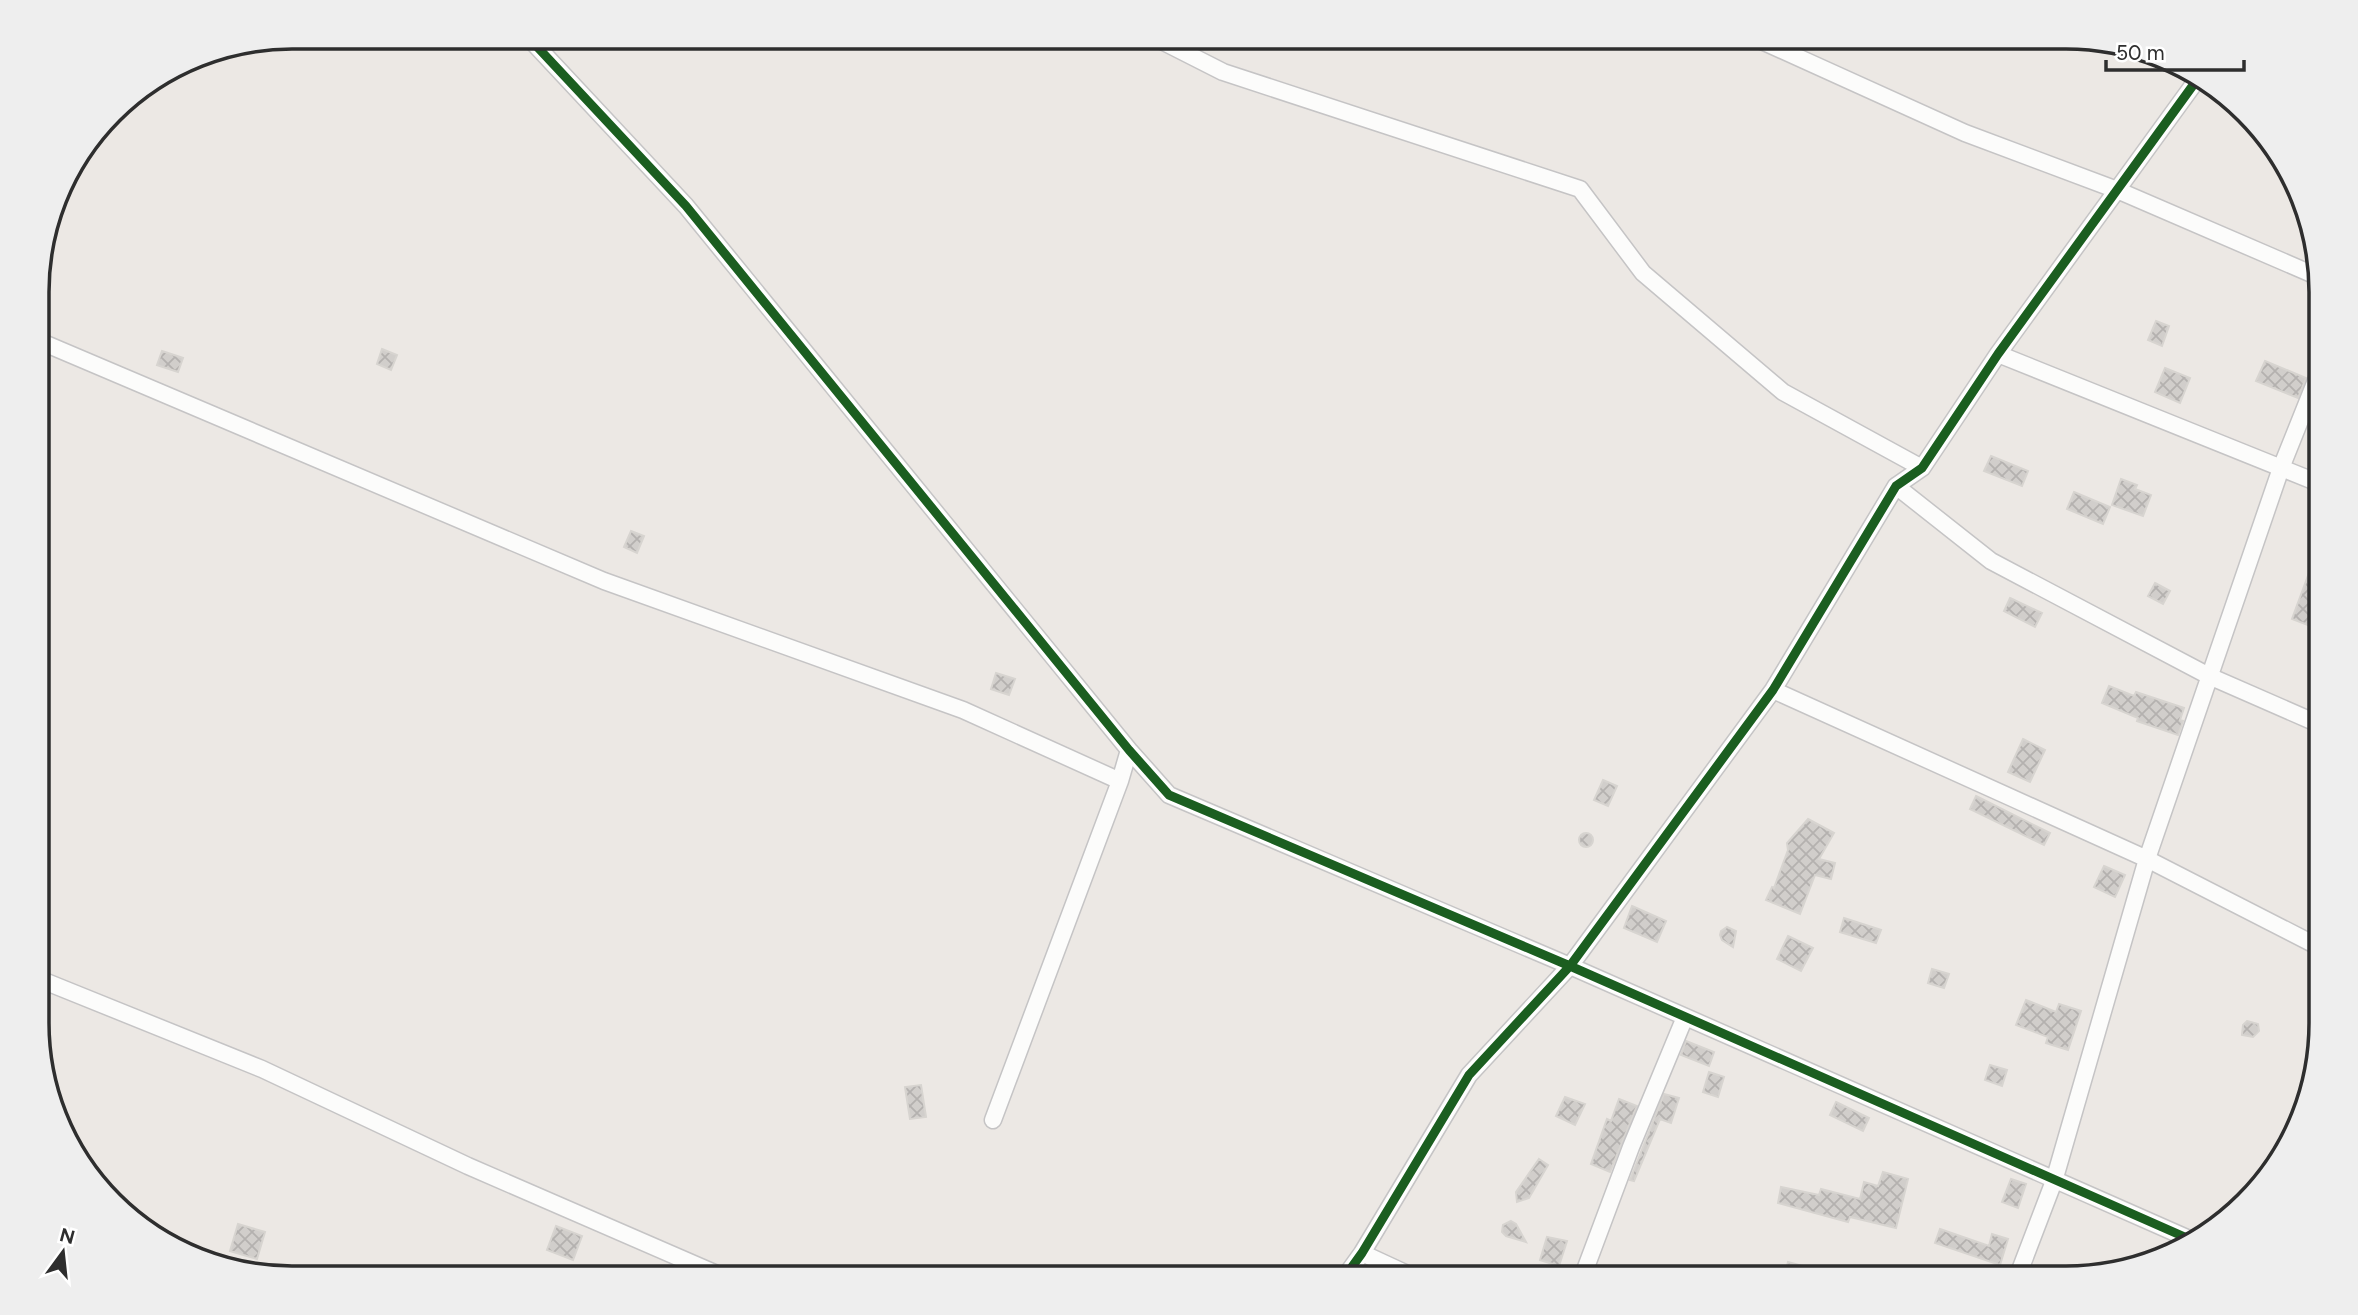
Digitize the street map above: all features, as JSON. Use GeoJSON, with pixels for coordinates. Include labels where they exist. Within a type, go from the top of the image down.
{"type":"FeatureCollection","features":[{"type":"Feature","properties":{"kind":"street"},"geometry":{"type":"LineString","coordinates":[[1179,49],[1223,72],[1580,189],[1643,273],[1783,392],[1922,468]]}},
{"type":"Feature","properties":{"kind":"street"},"geometry":{"type":"LineString","coordinates":[[1780,49],[1965,133],[2117,190],[2308,272]]}},
{"type":"Feature","properties":{"kind":"street"},"geometry":{"type":"LineString","coordinates":[[540,50],[686,206],[1129,750],[1168,794],[1570,965],[2181,1236]]}},
{"type":"Feature","properties":{"kind":"street"},"geometry":{"type":"LineString","coordinates":[[1353,1265],[1469,1075],[1570,965],[1773,690],[1896,486],[1922,468],[1998,354],[2193,85]]}},
{"type":"Feature","properties":{"kind":"street"},"geometry":{"type":"LineString","coordinates":[[49,345],[604,581],[963,710],[1120,781]]}},
{"type":"Feature","properties":{"kind":"street"},"geometry":{"type":"LineString","coordinates":[[1998,354],[2308,479]]}},
{"type":"Feature","properties":{"kind":"street"},"geometry":{"type":"LineString","coordinates":[[2022,1265],[2054,1181],[2147,859],[2281,468],[2308,400]]}},
{"type":"Feature","properties":{"kind":"street"},"geometry":{"type":"LineString","coordinates":[[1896,486],[1991,561],[2209,676],[2308,719]]}},
{"type":"Feature","properties":{"kind":"street"},"geometry":{"type":"LineString","coordinates":[[1773,690],[2147,859],[2308,941]]}},
{"type":"Feature","properties":{"kind":"street"},"geometry":{"type":"LineString","coordinates":[[993,1120],[1120,781],[1129,750]]}},
{"type":"Feature","properties":{"kind":"street"},"geometry":{"type":"LineString","coordinates":[[49,983],[262,1069],[468,1166],[698,1266]]}},
{"type":"Feature","properties":{"kind":"street"},"geometry":{"type":"LineString","coordinates":[[1587,1265],[1685,1017]]}},
{"type":"Feature","properties":{"kind":"street"},"geometry":{"type":"LineString","coordinates":[[1362,1254],[1388,1265]]}},
{"type":"Feature","properties":{"kind":"building"},"geometry":{"type":"Polygon","coordinates":[[[2156,321],[2169,326],[2162,346],[2148,340],[2156,321]]]}},
{"type":"Feature","properties":{"kind":"building"},"geometry":{"type":"Polygon","coordinates":[[[382,349],[397,355],[391,370],[377,364],[382,349]]]}},
{"type":"Feature","properties":{"kind":"building"},"geometry":{"type":"Polygon","coordinates":[[[162,351],[183,358],[178,372],[157,365],[162,351]]]}},
{"type":"Feature","properties":{"kind":"building"},"geometry":{"type":"Polygon","coordinates":[[[2265,361],[2306,378],[2298,398],[2256,381],[2265,361]]]}},
{"type":"Feature","properties":{"kind":"building"},"geometry":{"type":"Polygon","coordinates":[[[2165,368],[2190,378],[2180,403],[2155,392],[2165,368]]]}},
{"type":"Feature","properties":{"kind":"building"},"geometry":{"type":"Polygon","coordinates":[[[1991,456],[2028,471],[2022,486],[1984,471],[1991,456]]]}},
{"type":"Feature","properties":{"kind":"building"},"geometry":{"type":"Polygon","coordinates":[[[2121,479],[2137,485],[2135,489],[2151,495],[2143,516],[2112,505],[2121,479]]]}},
{"type":"Feature","properties":{"kind":"building"},"geometry":{"type":"Polygon","coordinates":[[[2074,492],[2110,507],[2103,524],[2067,509],[2074,492]]]}},
{"type":"Feature","properties":{"kind":"building"},"geometry":{"type":"Polygon","coordinates":[[[631,531],[644,536],[637,553],[624,547],[631,531]]]}},
{"type":"Feature","properties":{"kind":"building"},"geometry":{"type":"Polygon","coordinates":[[[2308,576],[2308,625],[2292,619],[2308,576]]]}},
{"type":"Feature","properties":{"kind":"building"},"geometry":{"type":"Polygon","coordinates":[[[2155,583],[2170,591],[2163,604],[2148,596],[2155,583]]]}},
{"type":"Feature","properties":{"kind":"building"},"geometry":{"type":"Polygon","coordinates":[[[2010,598],[2042,613],[2035,627],[2004,611],[2010,598]]]}},
{"type":"Feature","properties":{"kind":"building"},"geometry":{"type":"Polygon","coordinates":[[[996,673],[1015,679],[1009,695],[991,689],[996,673]]]}},
{"type":"Feature","properties":{"kind":"building"},"geometry":{"type":"Polygon","coordinates":[[[2109,686],[2134,696],[2136,692],[2184,708],[2178,735],[2137,721],[2138,718],[2102,703],[2109,686]]]}},
{"type":"Feature","properties":{"kind":"building"},"geometry":{"type":"Polygon","coordinates":[[[2023,739],[2045,750],[2030,782],[2008,772],[2023,739]]]}},
{"type":"Feature","properties":{"kind":"building"},"geometry":{"type":"Polygon","coordinates":[[[1603,780],[1617,786],[1608,806],[1594,800],[1603,780]]]}},
{"type":"Feature","properties":{"kind":"building"},"geometry":{"type":"Polygon","coordinates":[[[1976,796],[2050,833],[2044,845],[1970,809],[1976,796]]]}},
{"type":"Feature","properties":{"kind":"building"},"geometry":{"type":"Polygon","coordinates":[[[1808,819],[1834,833],[1819,859],[1835,863],[1831,879],[1815,875],[1800,914],[1766,900],[1772,887],[1774,888],[1788,850],[1787,843],[1808,819]]]}},
{"type":"Feature","properties":{"kind":"building"},"geometry":{"type":"Polygon","coordinates":[[[1583,833],[1589,833],[1593,840],[1589,847],[1583,847],[1579,843],[1579,837],[1583,833]]]}},
{"type":"Feature","properties":{"kind":"building"},"geometry":{"type":"Polygon","coordinates":[[[2104,866],[2125,875],[2115,897],[2094,887],[2104,866]]]}},
{"type":"Feature","properties":{"kind":"building"},"geometry":{"type":"Polygon","coordinates":[[[1632,906],[1666,921],[1657,942],[1624,928],[1632,906]]]}},
{"type":"Feature","properties":{"kind":"building"},"geometry":{"type":"Polygon","coordinates":[[[1844,918],[1881,930],[1876,943],[1840,932],[1844,918]]]}},
{"type":"Feature","properties":{"kind":"building"},"geometry":{"type":"Polygon","coordinates":[[[1727,927],[1736,931],[1733,947],[1722,940],[1720,935],[1727,927]]]}},
{"type":"Feature","properties":{"kind":"building"},"geometry":{"type":"Polygon","coordinates":[[[1788,936],[1813,948],[1801,971],[1777,959],[1788,936]]]}},
{"type":"Feature","properties":{"kind":"building"},"geometry":{"type":"Polygon","coordinates":[[[1932,969],[1949,974],[1944,988],[1928,983],[1932,969]]]}},
{"type":"Feature","properties":{"kind":"building"},"geometry":{"type":"Polygon","coordinates":[[[2026,1000],[2056,1012],[2059,1004],[2081,1011],[2068,1050],[2046,1043],[2048,1037],[2016,1025],[2026,1000]]]}},
{"type":"Feature","properties":{"kind":"building"},"geometry":{"type":"Polygon","coordinates":[[[2247,1021],[2258,1024],[2259,1031],[2253,1037],[2242,1035],[2243,1025],[2247,1021]]]}},
{"type":"Feature","properties":{"kind":"building"},"geometry":{"type":"Polygon","coordinates":[[[1686,1041],[1714,1052],[1709,1066],[1681,1055],[1686,1041]]]}},
{"type":"Feature","properties":{"kind":"building"},"geometry":{"type":"Polygon","coordinates":[[[1990,1065],[2007,1070],[2002,1086],[1985,1080],[1990,1065]]]}},
{"type":"Feature","properties":{"kind":"building"},"geometry":{"type":"Polygon","coordinates":[[[1709,1072],[1724,1077],[1718,1097],[1703,1092],[1709,1072]]]}},
{"type":"Feature","properties":{"kind":"building"},"geometry":{"type":"Polygon","coordinates":[[[921,1085],[926,1117],[910,1119],[905,1087],[921,1085]]]}},
{"type":"Feature","properties":{"kind":"building"},"geometry":{"type":"Polygon","coordinates":[[[1664,1094],[1679,1098],[1671,1123],[1660,1119],[1634,1181],[1630,1180],[1664,1094]]]}},
{"type":"Feature","properties":{"kind":"building"},"geometry":{"type":"Polygon","coordinates":[[[1565,1097],[1585,1104],[1575,1125],[1556,1116],[1565,1097]]]}},
{"type":"Feature","properties":{"kind":"building"},"geometry":{"type":"Polygon","coordinates":[[[1619,1099],[1637,1106],[1610,1172],[1591,1164],[1607,1119],[1611,1121],[1619,1099]]]}},
{"type":"Feature","properties":{"kind":"building"},"geometry":{"type":"Polygon","coordinates":[[[1836,1102],[1869,1118],[1863,1131],[1830,1115],[1836,1102]]]}},
{"type":"Feature","properties":{"kind":"building"},"geometry":{"type":"Polygon","coordinates":[[[1539,1159],[1548,1165],[1529,1198],[1517,1202],[1516,1192],[1539,1159]]]}},
{"type":"Feature","properties":{"kind":"building"},"geometry":{"type":"Polygon","coordinates":[[[1883,1172],[1908,1179],[1896,1228],[1850,1217],[1848,1222],[1778,1203],[1781,1187],[1819,1195],[1821,1189],[1860,1199],[1864,1182],[1878,1186],[1883,1172]]]}},
{"type":"Feature","properties":{"kind":"building"},"geometry":{"type":"Polygon","coordinates":[[[2011,1179],[2026,1184],[2018,1208],[2002,1202],[2011,1179]]]}},
{"type":"Feature","properties":{"kind":"building"},"geometry":{"type":"Polygon","coordinates":[[[1511,1221],[1516,1224],[1526,1242],[1506,1236],[1502,1232],[1503,1225],[1511,1221]]]}},
{"type":"Feature","properties":{"kind":"building"},"geometry":{"type":"Polygon","coordinates":[[[238,1224],[265,1232],[257,1259],[230,1251],[238,1224]]]}},
{"type":"Feature","properties":{"kind":"building"},"geometry":{"type":"Polygon","coordinates":[[[556,1226],[582,1236],[573,1260],[547,1250],[556,1226]]]}},
{"type":"Feature","properties":{"kind":"building"},"geometry":{"type":"Polygon","coordinates":[[[1940,1229],[1989,1246],[1992,1234],[2008,1239],[2000,1265],[1935,1243],[1940,1229]]]}},
{"type":"Feature","properties":{"kind":"building"},"geometry":{"type":"Polygon","coordinates":[[[1547,1237],[1567,1241],[1559,1265],[1540,1260],[1547,1237]]]}},
{"type":"Feature","properties":{"kind":"cycle path"},"geometry":{"type":"LineString","coordinates":[[540,50],[686,206],[1129,750],[1169,795],[1570,966],[2182,1236]]}},
{"type":"Feature","properties":{"kind":"cycle path"},"geometry":{"type":"LineString","coordinates":[[1353,1265],[1469,1075],[1570,966],[1773,690],[1896,486],[1922,468],[1998,354],[2193,85]]}}]}
